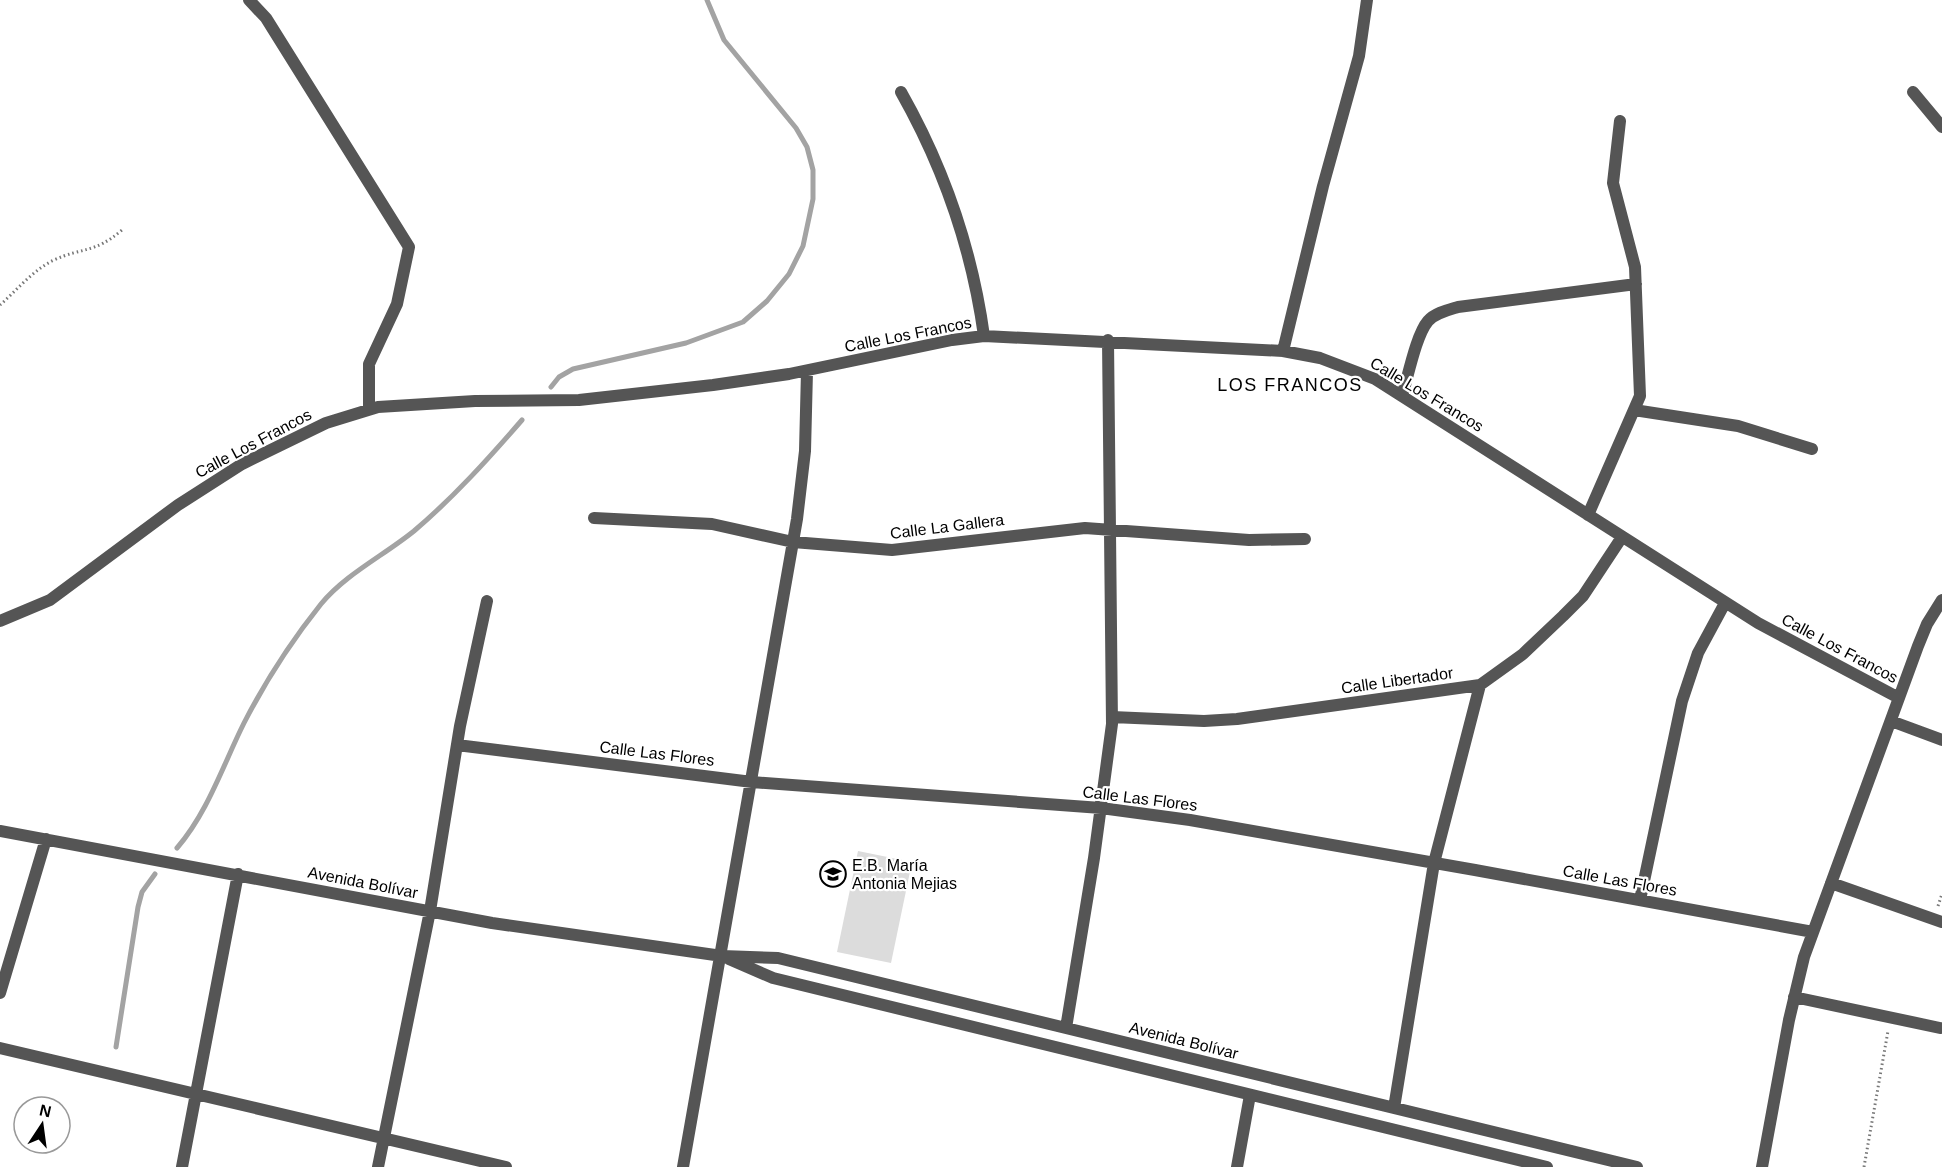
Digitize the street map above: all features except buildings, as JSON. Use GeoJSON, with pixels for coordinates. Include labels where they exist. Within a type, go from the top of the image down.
{"type":"FeatureCollection","features":[{"type":"Feature","properties":{"kind":"street"},"geometry":{"type":"LineString","coordinates":[[249,0],[266,18],[410,247],[397,304],[369,364],[369,409]]}},
{"type":"Feature","properties":{"kind":"street"},"geometry":{"type":"LineString","coordinates":[[1283,351],[1323,186],[1359,56],[1367,0]]}},
{"type":"Feature","properties":{"kind":"street"},"geometry":{"type":"LineString","coordinates":[[901,92],[936,158],[964,238],[978,292],[984,336]]}},
{"type":"Feature","properties":{"kind":"street"},"geometry":{"type":"LineString","coordinates":[[1913,92],[1942,127]]}},
{"type":"Feature","properties":{"kind":"street"},"geometry":{"type":"LineString","coordinates":[[1588,515],[1640,396],[1635,267],[1613,183],[1620,122]]}},
{"type":"Feature","properties":{"kind":"street"},"geometry":{"type":"LineString","coordinates":[[1402,396],[1423,331],[1430,319],[1436,315],[1458,307],[1636,284]]}},
{"type":"Feature","properties":{"kind":"street","name":"Calle Los Francos"},"geometry":{"type":"LineString","coordinates":[[0,621],[50,600],[178,505],[242,464],[326,423],[369,409],[475,400],[579,400],[713,385],[807,370],[952,340],[984,336],[1108,340],[1283,351],[1320,358],[1349,367],[1402,396],[1725,603],[1794,644],[1899,698]]}},
{"type":"Feature","properties":{"kind":"street"},"geometry":{"type":"LineString","coordinates":[[1066,1028],[1101,808],[1112,717],[1108,340]]}},
{"type":"Feature","properties":{"kind":"street"},"geometry":{"type":"LineString","coordinates":[[683,1167],[722,956],[793,542],[806,451],[807,370]]}},
{"type":"Feature","properties":{"kind":"street"},"geometry":{"type":"LineString","coordinates":[[1634,410],[1738,426],[1812,449]]}},
{"type":"Feature","properties":{"kind":"street","name":"Calle La Gallera"},"geometry":{"type":"LineString","coordinates":[[594,518],[712,524],[793,542],[891,550],[1044,531],[1110,528],[1249,540],[1305,539]]}},
{"type":"Feature","properties":{"kind":"street","name":"Calle Libertador"},"geometry":{"type":"LineString","coordinates":[[1112,717],[1204,721],[1237,719],[1480,685],[1523,654],[1563,616],[1582,596],[1622,537]]}},
{"type":"Feature","properties":{"kind":"street"},"geometry":{"type":"LineString","coordinates":[[1762,1167],[1794,997],[1814,932],[1927,624],[1942,600]]}},
{"type":"Feature","properties":{"kind":"street"},"geometry":{"type":"LineString","coordinates":[[378,1167],[430,911],[457,745],[487,601]]}},
{"type":"Feature","properties":{"kind":"street"},"geometry":{"type":"LineString","coordinates":[[1640,900],[1682,701],[1698,653],[1725,603]]}},
{"type":"Feature","properties":{"kind":"street"},"geometry":{"type":"LineString","coordinates":[[1394,1108],[1434,863],[1480,685]]}},
{"type":"Feature","properties":{"kind":"street"},"geometry":{"type":"LineString","coordinates":[[1891,721],[1942,740]]}},
{"type":"Feature","properties":{"kind":"street","name":"Calle Las Flores"},"geometry":{"type":"LineString","coordinates":[[457,745],[752,782],[1101,808],[1190,820],[1814,932]]}},
{"type":"Feature","properties":{"kind":"street","name":"Avenida Bolívar"},"geometry":{"type":"LineString","coordinates":[[0,831],[582,938],[722,956],[778,958],[1637,1167]]}},
{"type":"Feature","properties":{"kind":"street"},"geometry":{"type":"LineString","coordinates":[[0,993],[46,839]]}},
{"type":"Feature","properties":{"kind":"street"},"geometry":{"type":"LineString","coordinates":[[182,1167],[238,874]]}},
{"type":"Feature","properties":{"kind":"street"},"geometry":{"type":"LineString","coordinates":[[1831,883],[1942,922]]}},
{"type":"Feature","properties":{"kind":"street","name":"Avenida Bolívar"},"geometry":{"type":"LineString","coordinates":[[722,956],[773,978],[1547,1167]]}},
{"type":"Feature","properties":{"kind":"street"},"geometry":{"type":"LineString","coordinates":[[1794,997],[1940,1028]]}},
{"type":"Feature","properties":{"kind":"street"},"geometry":{"type":"LineString","coordinates":[[0,1048],[506,1167]]}},
{"type":"Feature","properties":{"kind":"street"},"geometry":{"type":"LineString","coordinates":[[1237,1167],[1250,1095]]}},
{"type":"Feature","properties":{"kind":"path"},"geometry":{"type":"LineString","coordinates":[[0,305],[38,270],[52,261],[94,249],[122,230]]}},
{"type":"Feature","properties":{"kind":"path"},"geometry":{"type":"LineString","coordinates":[[1864,1167],[1890,1017]]}},
{"type":"Feature","properties":{"kind":"shaded area"},"geometry":{"type":"Polygon","coordinates":[[[858,851],[912,862],[891,963],[837,952],[858,851]]]}},
{"type":"Feature","properties":{"kind":"waterway"},"geometry":{"type":"LineString","coordinates":[[551,387],[559,377],[573,369],[686,343],[743,322],[767,301],[789,274],[803,246],[813,199],[813,170],[807,147],[796,128],[724,40],[707,0]]}},
{"type":"Feature","properties":{"kind":"waterway"},"geometry":{"type":"LineString","coordinates":[[177,848],[198,819],[261,693],[321,604],[342,583],[429,518],[522,420]]}},
{"type":"Feature","properties":{"kind":"waterway"},"geometry":{"type":"LineString","coordinates":[[116,1047],[138,907],[142,892],[155,874]]}},
{"type":"Feature","properties":{"kind":"place","name":"E.B. María Antonia Mejias"},"geometry":{"type":"Point","coordinates":[833,874]}},
{"type":"Feature","properties":{"kind":"district","name":"LOS FRANCOS"},"geometry":{"type":"Point","coordinates":[1290,385]}}]}
